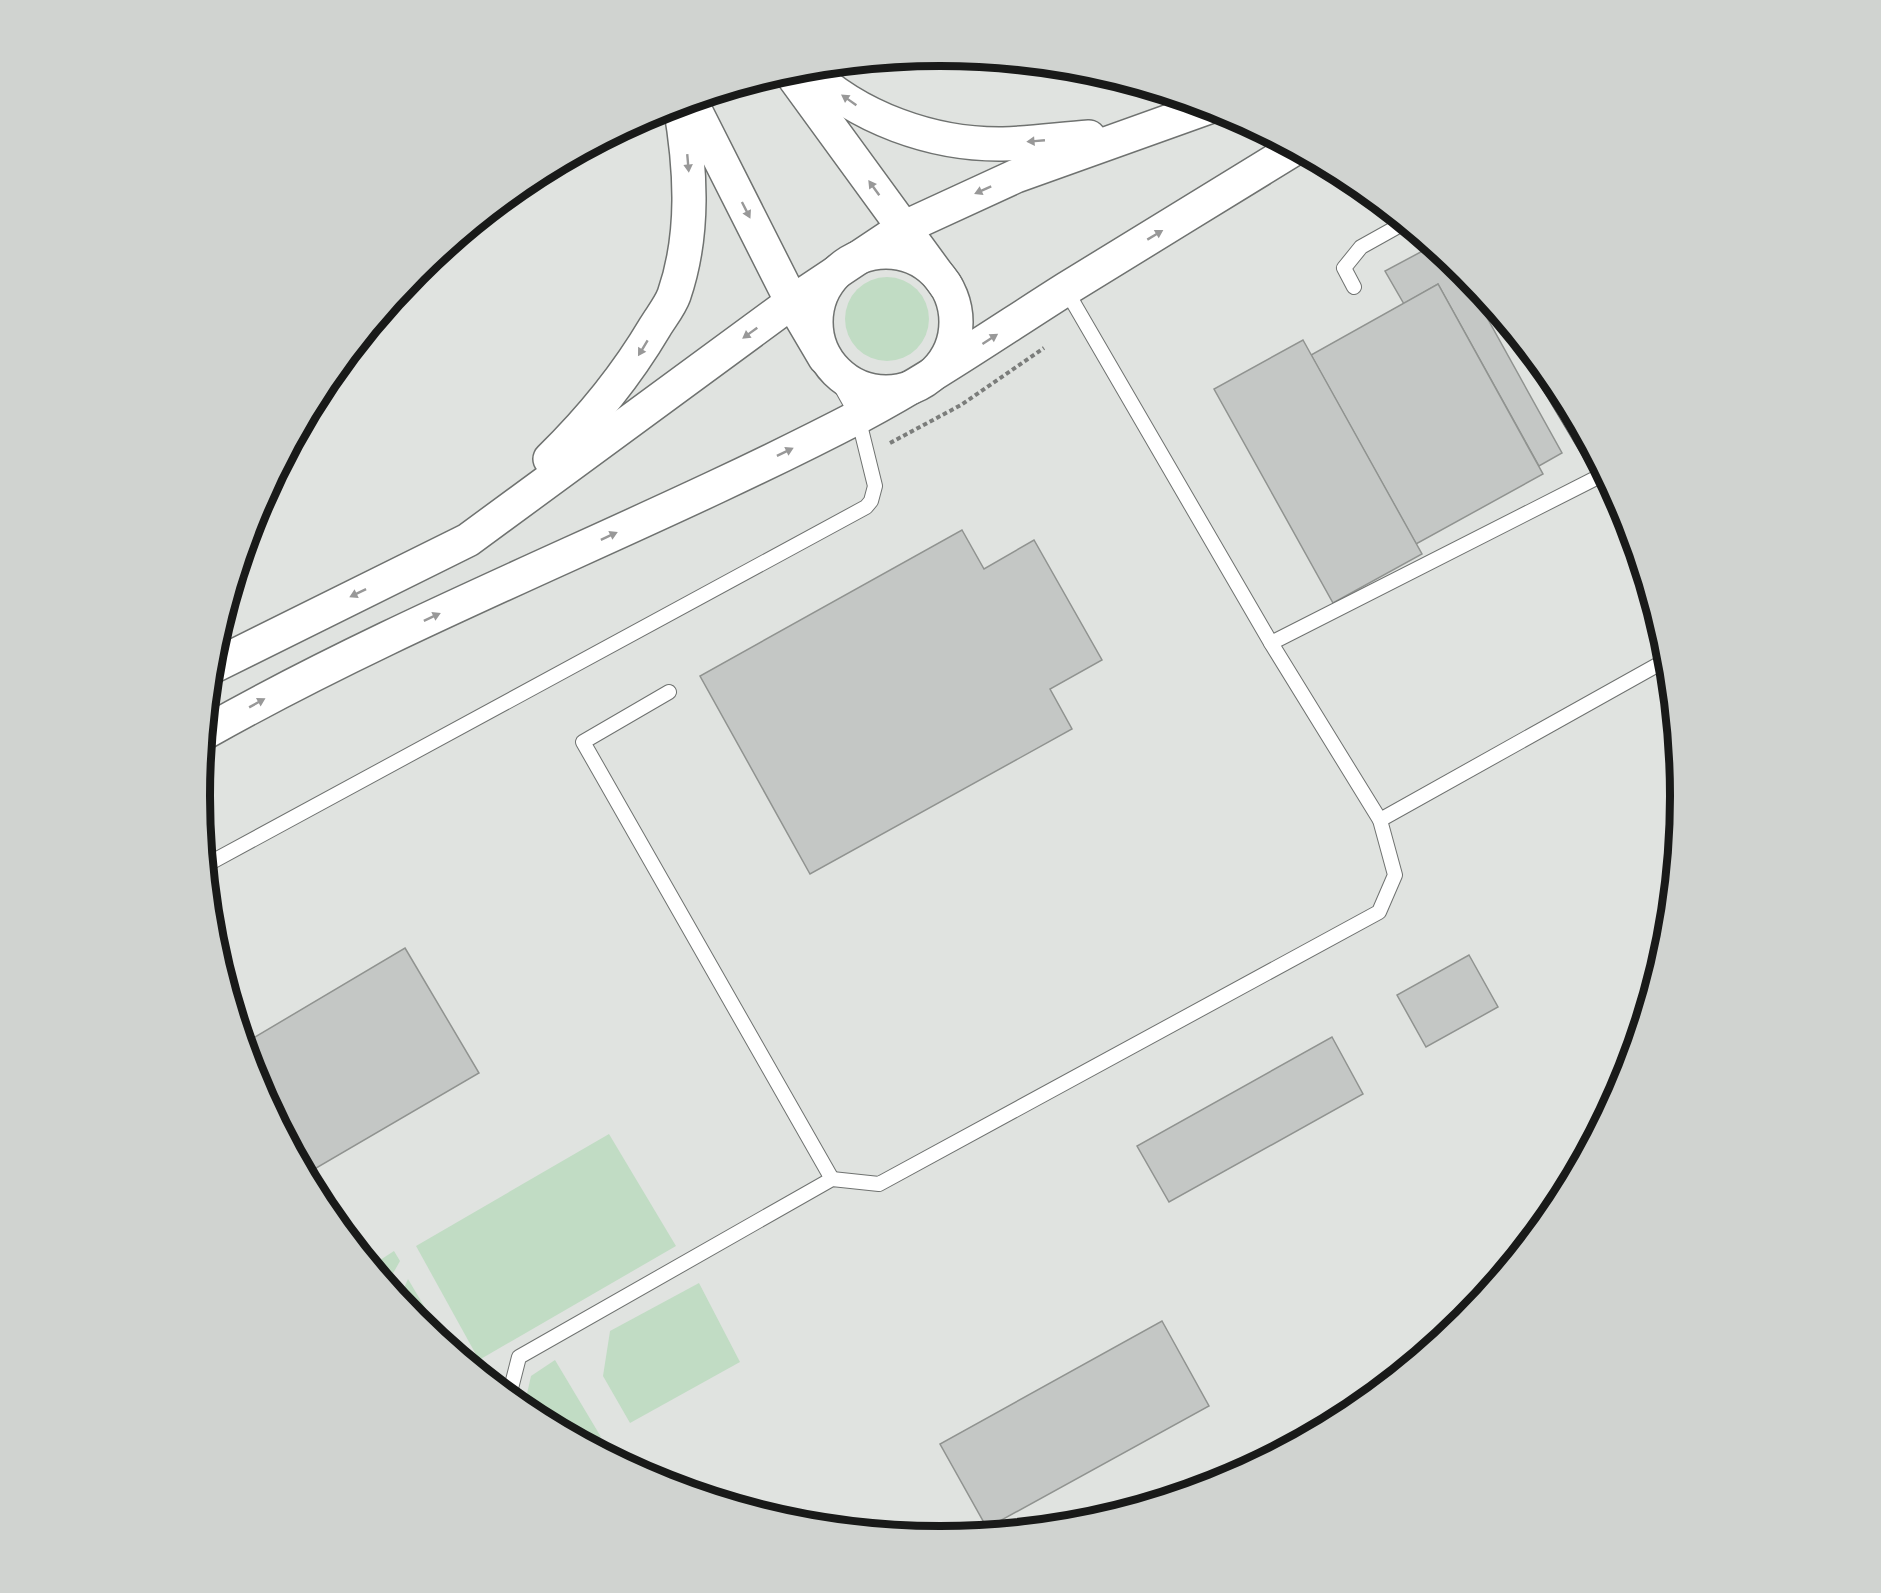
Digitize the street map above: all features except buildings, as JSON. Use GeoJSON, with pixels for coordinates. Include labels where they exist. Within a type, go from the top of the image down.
{"type":"FeatureCollection","features":[{"type":"Feature","properties":{"kind":"main road"},"geometry":{"type":"LineString","coordinates":[[818,77],[868,113],[926,134],[958,141],[1002,144],[1136,133]]}},
{"type":"Feature","properties":{"kind":"main road"},"geometry":{"type":"LineString","coordinates":[[695,109],[792,302],[825,358],[840,375],[859,387],[880,392],[902,390],[923,382],[939,368],[950,349],[956,328],[954,306],[946,286],[796,80]]}},
{"type":"Feature","properties":{"kind":"main road"},"geometry":{"type":"LineString","coordinates":[[223,662],[468,540],[792,302],[903,228],[1016,176],[1195,113]]}},
{"type":"Feature","properties":{"kind":"main road"},"geometry":{"type":"LineString","coordinates":[[468,540],[577,434],[631,368],[673,296],[687,233],[690,185],[681,114]]}},
{"type":"Feature","properties":{"kind":"main road"},"geometry":{"type":"LineString","coordinates":[[214,728],[264,699],[420,622],[659,513],[858,417],[923,382],[1065,290],[1287,153]]}},
{"type":"Feature","properties":{"kind":"main road"},"geometry":{"type":"LineString","coordinates":[[825,358],[817,338],[815,315],[821,294],[833,275],[849,262],[870,253],[892,252],[913,257],[932,269],[946,286]]}},
{"type":"Feature","properties":{"kind":"lane"},"geometry":{"type":"LineString","coordinates":[[1354,287],[1344,268],[1361,247],[1397,227]]}},
{"type":"Feature","properties":{"kind":"lane"},"geometry":{"type":"LineString","coordinates":[[511,1387],[519,1357],[832,1179],[879,1184],[1379,912],[1395,875],[1380,820],[1271,643],[1065,290]]}},
{"type":"Feature","properties":{"kind":"lane"},"geometry":{"type":"LineString","coordinates":[[213,861],[866,507],[871,501],[875,486],[858,417],[825,358]]}},
{"type":"Feature","properties":{"kind":"lane"},"geometry":{"type":"LineString","coordinates":[[1271,643],[1598,478]]}},
{"type":"Feature","properties":{"kind":"lane"},"geometry":{"type":"LineString","coordinates":[[1380,820],[1659,664]]}},
{"type":"Feature","properties":{"kind":"lane"},"geometry":{"type":"LineString","coordinates":[[669,692],[583,742],[832,1179]]}},
{"type":"Feature","properties":{"kind":"green space"},"geometry":{"type":"Polygon","coordinates":[[[887,277],[903,280],[917,289],[926,303],[929,319],[926,335],[917,349],[903,358],[887,361],[871,358],[857,349],[848,335],[845,319],[848,303],[857,289],[871,280],[887,277]]]}},
{"type":"Feature","properties":{"kind":"green space"},"geometry":{"type":"Polygon","coordinates":[[[609,1134],[676,1246],[479,1360],[416,1246],[609,1134]]]}},
{"type":"Feature","properties":{"kind":"green space"},"geometry":{"type":"Polygon","coordinates":[[[394,1251],[400,1261],[391,1278],[378,1262],[394,1251]]]}},
{"type":"Feature","properties":{"kind":"green space"},"geometry":{"type":"Polygon","coordinates":[[[408,1279],[433,1322],[424,1313],[403,1291],[408,1279]]]}},
{"type":"Feature","properties":{"kind":"green space"},"geometry":{"type":"Polygon","coordinates":[[[699,1283],[740,1362],[630,1423],[603,1376],[610,1331],[699,1283]]]}},
{"type":"Feature","properties":{"kind":"green space"},"geometry":{"type":"Polygon","coordinates":[[[555,1360],[601,1437],[595,1440],[526,1398],[531,1376],[555,1360]]]}}]}
